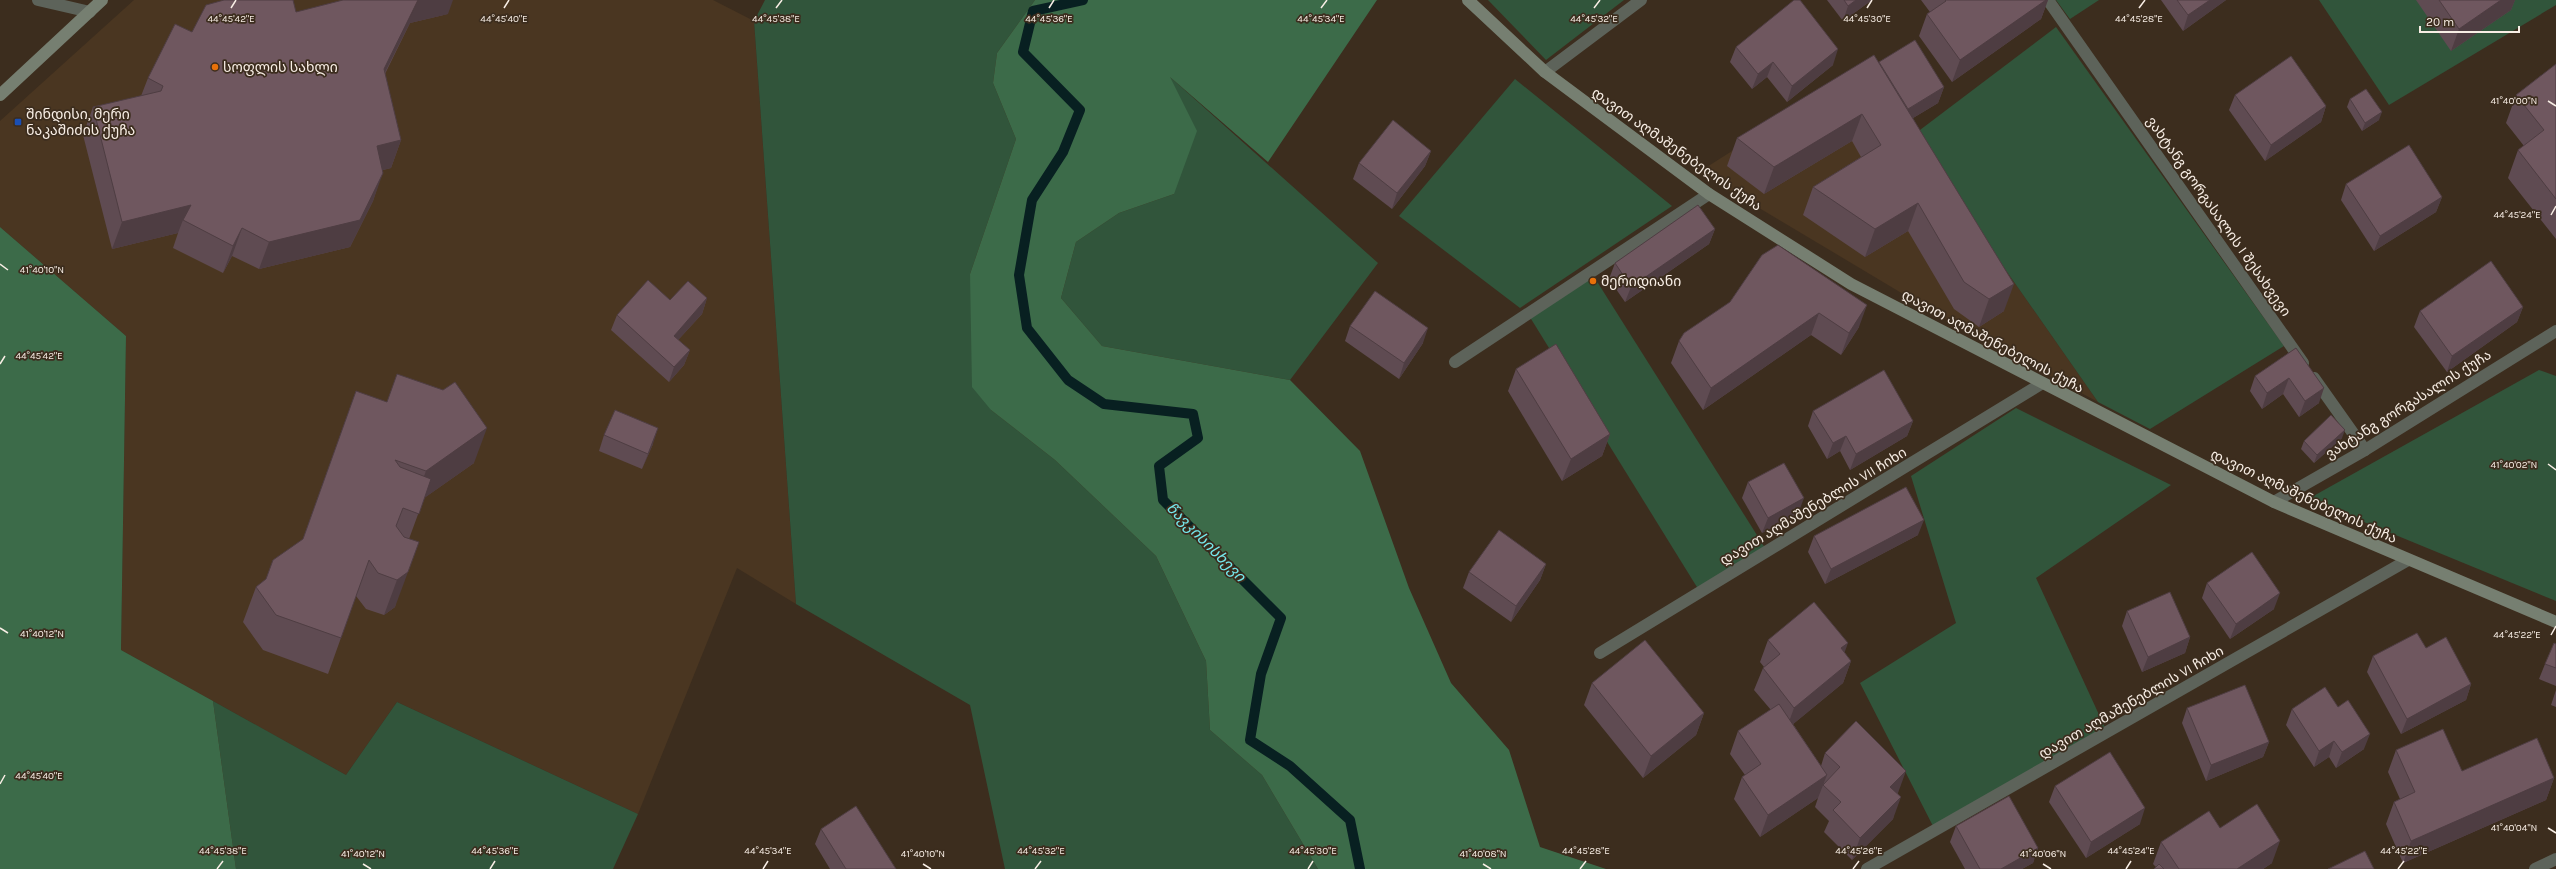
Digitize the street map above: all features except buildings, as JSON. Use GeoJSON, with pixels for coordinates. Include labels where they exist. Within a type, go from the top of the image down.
{"type":"FeatureCollection","features":[{"type":"Feature","properties":{"kind":"street"},"geometry":{"type":"LineString","coordinates":[[38,0],[90,12]]}},
{"type":"Feature","properties":{"kind":"street"},"geometry":{"type":"LineString","coordinates":[[0,95],[102,0]]}},
{"type":"Feature","properties":{"kind":"street","name":"დავით აღმაშენებელის ქუჩა"},"geometry":{"type":"LineString","coordinates":[[1468,0],[1545,72],[1710,194],[1851,284],[2041,384],[2274,502],[2556,622]]}},
{"type":"Feature","properties":{"kind":"street"},"geometry":{"type":"LineString","coordinates":[[1545,72],[1641,0]]}},
{"type":"Feature","properties":{"kind":"street","name":"ვახტანგ გორგასალის I შესახვევი"},"geometry":{"type":"LineString","coordinates":[[2048,0],[2365,450]]}},
{"type":"Feature","properties":{"kind":"street"},"geometry":{"type":"LineString","coordinates":[[1455,362],[1710,194]]}},
{"type":"Feature","properties":{"kind":"street","name":"ვახტანგ გორგასალის ქუჩა"},"geometry":{"type":"LineString","coordinates":[[2274,502],[2365,450],[2556,330]]}},
{"type":"Feature","properties":{"kind":"street","name":"დავით აღმაშენებლის VII ჩიხი"},"geometry":{"type":"LineString","coordinates":[[1600,653],[2041,384]]}},
{"type":"Feature","properties":{"kind":"street","name":"დავით აღმაშენებლის VI ჩიხი"},"geometry":{"type":"LineString","coordinates":[[1868,869],[2408,560]]}},
{"type":"Feature","properties":{"kind":"street"},"geometry":{"type":"LineString","coordinates":[[2535,869],[2556,859]]}},
{"type":"Feature","properties":{"kind":"shaded area"},"geometry":{"type":"Polygon","coordinates":[[[134,0],[713,0],[754,21],[796,604],[737,568],[638,814],[397,702],[346,775],[121,650],[126,336],[0,227],[0,121],[134,0]]]}},
{"type":"Feature","properties":{"kind":"shaded area"},"geometry":{"type":"Polygon","coordinates":[[[1864,67],[2098,402],[1960,328],[1699,172],[1864,67]]]}},
{"type":"Feature","properties":{"kind":"green space"},"geometry":{"type":"Polygon","coordinates":[[[765,0],[1035,0],[997,53],[993,83],[1016,139],[970,274],[991,410],[1055,460],[1156,556],[1206,661],[1210,730],[1262,775],[1318,869],[1005,869],[970,705],[796,604],[754,21],[765,0]]]}},
{"type":"Feature","properties":{"kind":"green space"},"geometry":{"type":"Polygon","coordinates":[[[1035,0],[1377,0],[1268,162],[1170,77],[1197,131],[1174,194],[1119,213],[1076,242],[1061,298],[1102,346],[1290,380],[1360,451],[1409,588],[1451,683],[1509,750],[1540,847],[1606,869],[1318,869],[1262,775],[1210,730],[1206,661],[1156,556],[1055,460],[991,410],[972,387],[970,274],[1016,139],[993,83],[997,53],[1035,0]]]}},
{"type":"Feature","properties":{"kind":"green space"},"geometry":{"type":"Polygon","coordinates":[[[1488,0],[1624,0],[1546,60],[1488,0]]]}},
{"type":"Feature","properties":{"kind":"green space"},"geometry":{"type":"Polygon","coordinates":[[[2056,0],[2099,0],[2070,19],[2056,0]]]}},
{"type":"Feature","properties":{"kind":"green space"},"geometry":{"type":"Polygon","coordinates":[[[2319,0],[2556,0],[2556,5],[2389,105],[2319,0]]]}},
{"type":"Feature","properties":{"kind":"green space"},"geometry":{"type":"Polygon","coordinates":[[[2056,27],[2284,346],[2150,429],[2098,402],[1912,136],[2056,27]]]}},
{"type":"Feature","properties":{"kind":"green space"},"geometry":{"type":"Polygon","coordinates":[[[1169,76],[1378,263],[1290,380],[1102,346],[1061,298],[1076,242],[1119,213],[1174,194],[1169,76]]]}},
{"type":"Feature","properties":{"kind":"green space"},"geometry":{"type":"Polygon","coordinates":[[[1515,79],[1672,206],[1520,308],[1399,216],[1515,79]]]}},
{"type":"Feature","properties":{"kind":"green space"},"geometry":{"type":"Polygon","coordinates":[[[0,227],[126,336],[121,650],[213,701],[236,869],[0,869],[0,227]]]}},
{"type":"Feature","properties":{"kind":"green space"},"geometry":{"type":"Polygon","coordinates":[[[1591,272],[1767,551],[1700,592],[1528,314],[1591,272]]]}},
{"type":"Feature","properties":{"kind":"green space"},"geometry":{"type":"Polygon","coordinates":[[[2539,370],[2556,376],[2556,601],[2308,499],[2539,370]]]}},
{"type":"Feature","properties":{"kind":"green space"},"geometry":{"type":"Polygon","coordinates":[[[2016,408],[2171,485],[2036,578],[2107,732],[1935,830],[1860,683],[1956,623],[1911,476],[2016,408]]]}},
{"type":"Feature","properties":{"kind":"green space"},"geometry":{"type":"Polygon","coordinates":[[[213,701],[346,775],[397,702],[638,814],[613,869],[236,869],[213,701]]]}},
{"type":"Feature","properties":{"kind":"waterway","name":"წავკისისხევი"},"geometry":{"type":"LineString","coordinates":[[1083,0],[1033,11],[1023,52],[1080,110],[1063,152],[1032,200],[1019,275],[1027,328],[1068,380],[1104,404],[1193,414],[1198,438],[1159,466],[1163,500],[1281,618],[1261,674],[1250,740],[1290,766],[1350,820],[1360,869]]}},
{"type":"Feature","properties":{"kind":"place","name":"სოფლის სახლი"},"geometry":{"type":"Point","coordinates":[215,67]}},
{"type":"Feature","properties":{"kind":"place","name":"შინდისი, მერი ნაკაშიძის ქუჩა"},"geometry":{"type":"Point","coordinates":[18,122]}},
{"type":"Feature","properties":{"kind":"place","name":"მერიდიანი"},"geometry":{"type":"Point","coordinates":[1593,281]}}]}
